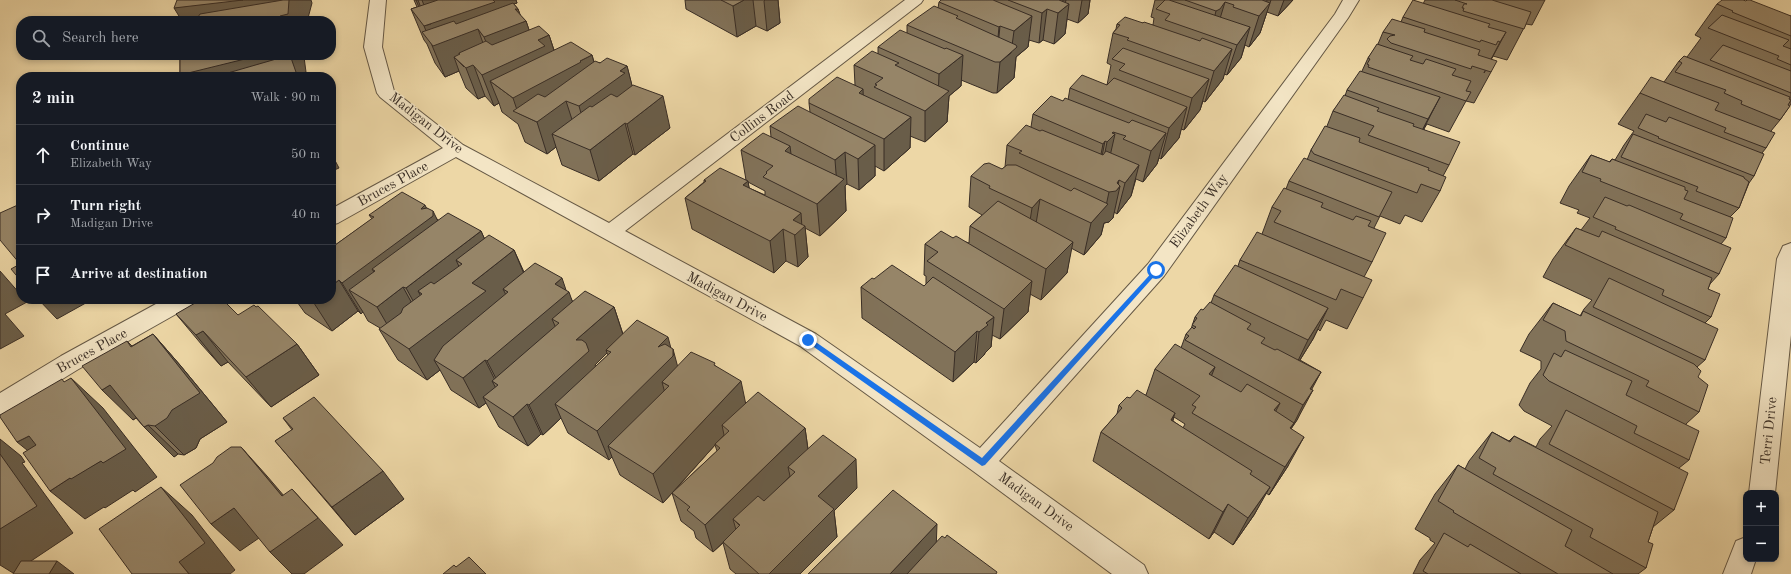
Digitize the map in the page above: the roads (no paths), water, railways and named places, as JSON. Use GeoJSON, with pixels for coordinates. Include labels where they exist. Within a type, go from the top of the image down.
{"type":"FeatureCollection","features":[{"type":"Feature","properties":{"kind":"street","name":"Madigan Drive"},"geometry":{"type":"LineString","coordinates":[[378,0],[373,47],[386,93],[456,149],[808,340],[982,463],[1134,574]]}},
{"type":"Feature","properties":{"kind":"street","name":"Collins Road"},"geometry":{"type":"LineString","coordinates":[[609,233],[915,0]]}},
{"type":"Feature","properties":{"kind":"street","name":"Elizabeth Way"},"geometry":{"type":"LineString","coordinates":[[982,463],[1156,270],[1342,15],[1351,0]]}},
{"type":"Feature","properties":{"kind":"street","name":"Bruces Place"},"geometry":{"type":"LineString","coordinates":[[336,215],[456,149]]}},
{"type":"Feature","properties":{"kind":"street","name":"Terri Drive"},"geometry":{"type":"LineString","coordinates":[[1762,490],[1788,259],[1791,251]]}},
{"type":"Feature","properties":{"kind":"street","name":"Bruces Place"},"geometry":{"type":"LineString","coordinates":[[0,405],[69,363],[175,304]]}},
{"type":"Feature","properties":{"kind":"street"},"geometry":{"type":"LineString","coordinates":[[1737,574],[1743,558]]}}]}
